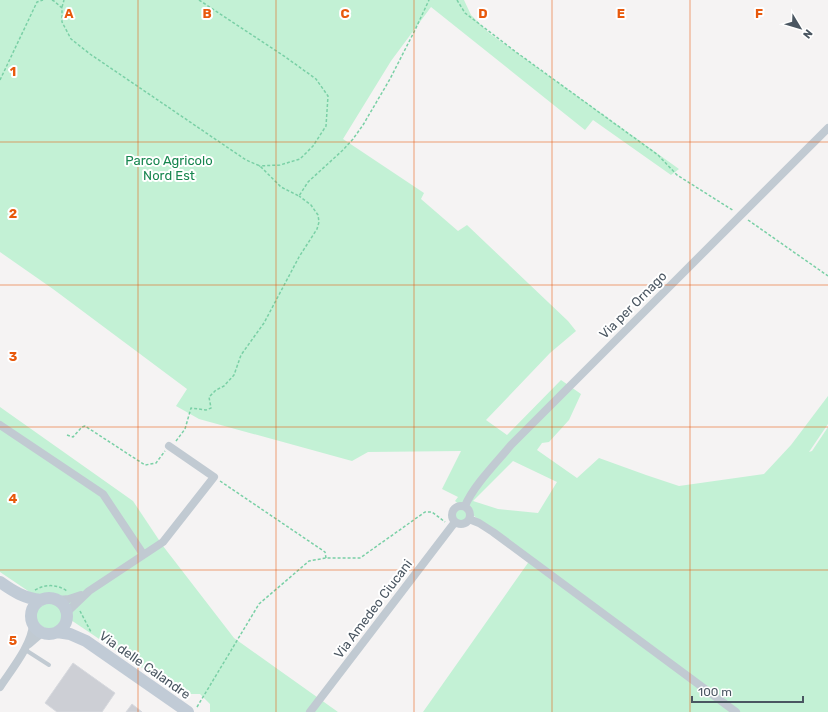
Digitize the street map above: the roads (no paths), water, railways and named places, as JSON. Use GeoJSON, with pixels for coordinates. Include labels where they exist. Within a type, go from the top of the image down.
{"type":"FeatureCollection","features":[{"type":"Feature","properties":{"kind":"main road"},"geometry":{"type":"LineString","coordinates":[[0,582],[14,592],[25,597],[41,600],[51,598],[58,600]]}},
{"type":"Feature","properties":{"kind":"main road"},"geometry":{"type":"LineString","coordinates":[[14,592],[24,604],[38,630],[44,632]]}},
{"type":"Feature","properties":{"kind":"main road"},"geometry":{"type":"LineString","coordinates":[[32,620],[33,608],[41,600]]}},
{"type":"Feature","properties":{"kind":"main road","name":"Via delle Calandre"},"geometry":{"type":"LineString","coordinates":[[58,600],[62,604],[74,628],[91,638],[192,710]]}},
{"type":"Feature","properties":{"kind":"main road"},"geometry":{"type":"LineString","coordinates":[[56,632],[64,625],[66,614]]}},
{"type":"Feature","properties":{"kind":"main road","name":"Via delle Calandre"},"geometry":{"type":"LineString","coordinates":[[44,632],[56,632],[91,638]]}},
{"type":"Feature","properties":{"kind":"street","name":"Via per Ornago"},"geometry":{"type":"LineString","coordinates":[[465,506],[467,500],[481,481],[511,445],[578,376],[828,128]]}},
{"type":"Feature","properties":{"kind":"street"},"geometry":{"type":"LineString","coordinates":[[0,425],[102,494],[143,554]]}},
{"type":"Feature","properties":{"kind":"street"},"geometry":{"type":"LineString","coordinates":[[66,614],[75,600],[163,542],[214,477],[170,446]]}},
{"type":"Feature","properties":{"kind":"street"},"geometry":{"type":"LineString","coordinates":[[459,506],[465,506],[470,512],[469,519],[466,523],[452,524],[453,509],[459,506]]}},
{"type":"Feature","properties":{"kind":"street"},"geometry":{"type":"LineString","coordinates":[[469,519],[479,523],[493,532],[736,712]]}},
{"type":"Feature","properties":{"kind":"street","name":"Via Amedeo Ciucani"},"geometry":{"type":"LineString","coordinates":[[310,712],[452,524]]}},
{"type":"Feature","properties":{"kind":"street"},"geometry":{"type":"LineString","coordinates":[[58,600],[75,600]]}},
{"type":"Feature","properties":{"kind":"street"},"geometry":{"type":"LineString","coordinates":[[0,687],[24,649],[31,634],[32,620]]}},
{"type":"Feature","properties":{"kind":"street"},"geometry":{"type":"LineString","coordinates":[[24,649],[35,638],[44,632]]}},
{"type":"Feature","properties":{"kind":"lane"},"geometry":{"type":"LineString","coordinates":[[24,649],[49,665]]}},
{"type":"Feature","properties":{"kind":"park label","name":"Parco Agricolo Nord Est"},"geometry":{"type":"Point","coordinates":[169,168]}}]}
